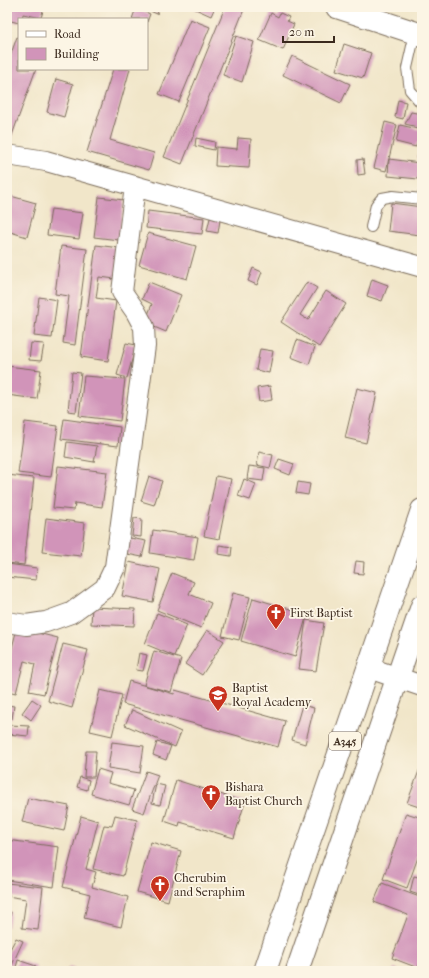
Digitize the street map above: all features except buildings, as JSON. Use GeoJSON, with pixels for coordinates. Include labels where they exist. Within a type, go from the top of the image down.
{"type":"FeatureCollection","features":[{"type":"Feature","properties":{"kind":"main road"},"geometry":{"type":"LineString","coordinates":[[337,7],[419,34]]}},
{"type":"Feature","properties":{"kind":"main road","name":"A345"},"geometry":{"type":"LineString","coordinates":[[265,971],[370,668],[422,510]]}},
{"type":"Feature","properties":{"kind":"main road","name":"A345"},"geometry":{"type":"LineString","coordinates":[[297,971],[422,606]]}},
{"type":"Feature","properties":{"kind":"main road"},"geometry":{"type":"LineString","coordinates":[[310,842],[338,853]]}},
{"type":"Feature","properties":{"kind":"street"},"geometry":{"type":"LineString","coordinates":[[7,155],[46,161],[422,267]]}},
{"type":"Feature","properties":{"kind":"street"},"geometry":{"type":"LineString","coordinates":[[7,622],[26,625],[46,622],[70,613],[105,588],[115,567],[145,346],[144,327],[122,292],[135,186]]}},
{"type":"Feature","properties":{"kind":"street"},"geometry":{"type":"LineString","coordinates":[[370,668],[422,686]]}},
{"type":"Feature","properties":{"kind":"lane"},"geometry":{"type":"LineString","coordinates":[[419,34],[407,68],[410,90],[422,104]]}},
{"type":"Feature","properties":{"kind":"lane"},"geometry":{"type":"LineString","coordinates":[[371,227],[376,205],[382,198],[393,196],[422,199]]}},
{"type":"Feature","properties":{"kind":"place","name":"First Baptist"},"geometry":{"type":"Point","coordinates":[276,630]}},
{"type":"Feature","properties":{"kind":"place","name":"Baptist Royal Academy"},"geometry":{"type":"Point","coordinates":[218,712]}},
{"type":"Feature","properties":{"kind":"place","name":"Bishara Baptist Church"},"geometry":{"type":"Point","coordinates":[211,811]}},
{"type":"Feature","properties":{"kind":"place","name":"Cherubim and Seraphim"},"geometry":{"type":"Point","coordinates":[160,902]}}]}
